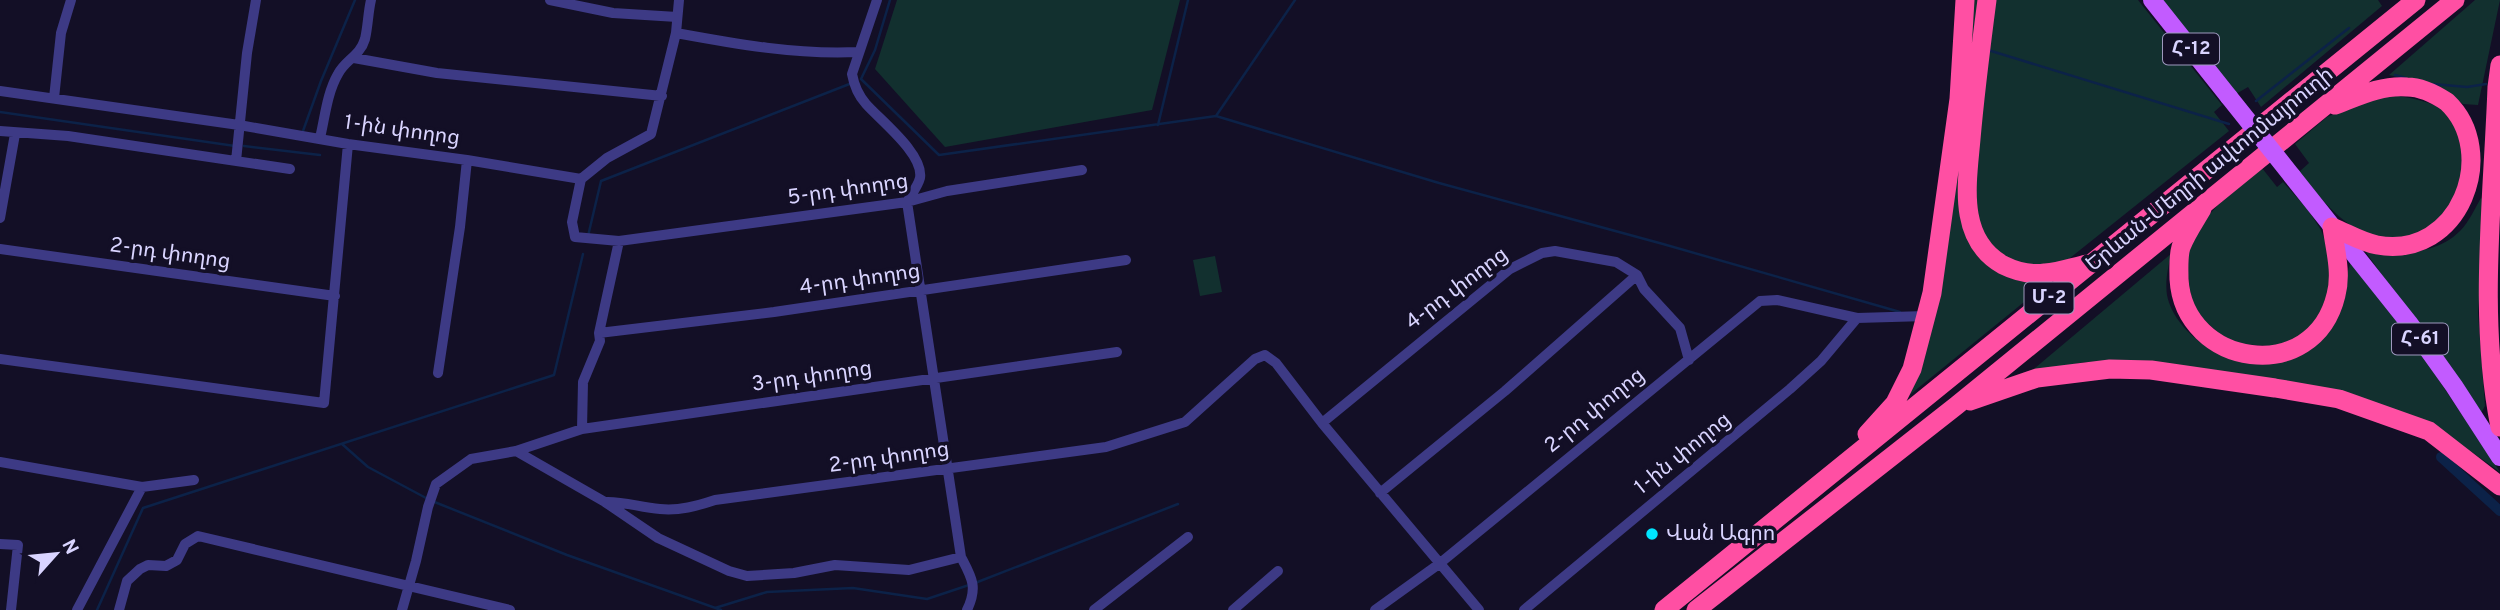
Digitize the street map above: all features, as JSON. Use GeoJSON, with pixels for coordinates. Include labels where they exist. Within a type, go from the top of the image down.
{"type":"FeatureCollection","features":[{"type":"Feature","properties":{"kind":"highway"},"geometry":{"type":"LineString","coordinates":[[1852,459],[1862,440],[1895,403],[1912,369],[1932,293],[1959,99],[1965,0]]}},
{"type":"Feature","properties":{"kind":"highway"},"geometry":{"type":"LineString","coordinates":[[1987,0],[1970,148],[1967,206],[1971,227],[1980,245],[1994,260],[2010,268],[2044,274],[2091,263]]}},
{"type":"Feature","properties":{"kind":"highway","name":"Երևան-Մեղրի ավտոմայրուղի"},"geometry":{"type":"LineString","coordinates":[[1664,610],[2416,0]]}},
{"type":"Feature","properties":{"kind":"highway","name":"Երևան-Մեղրի ավտոմայրուղի"},"geometry":{"type":"LineString","coordinates":[[1696,610],[1956,406],[2455,0]]}},
{"type":"Feature","properties":{"kind":"highway"},"geometry":{"type":"LineString","coordinates":[[2500,65],[2488,310],[2493,392],[2500,427]]}},
{"type":"Feature","properties":{"kind":"highway"},"geometry":{"type":"LineString","coordinates":[[2319,111],[2378,90],[2406,86],[2421,88],[2459,110],[2476,131],[2481,149],[2477,185],[2471,199],[2465,211],[2441,234],[2418,243],[2389,246],[2363,240],[2332,227]]}},
{"type":"Feature","properties":{"kind":"highway"},"geometry":{"type":"LineString","coordinates":[[2206,201],[2181,247],[2180,290],[2187,309],[2201,332],[2229,349],[2249,355],[2280,354],[2306,343],[2319,332],[2327,320],[2337,293],[2337,265],[2332,227]]}},
{"type":"Feature","properties":{"kind":"highway"},"geometry":{"type":"LineString","coordinates":[[1956,406],[2037,378],[2110,369],[2151,370],[2275,388],[2339,399],[2429,431],[2500,486]]}},
{"type":"Feature","properties":{"kind":"main road","name":"Հ-12"},"geometry":{"type":"LineString","coordinates":[[2152,0],[2264,141]]}},
{"type":"Feature","properties":{"kind":"main road","name":"Հ-61"},"geometry":{"type":"LineString","coordinates":[[2264,141],[2454,386],[2500,457]]}},
{"type":"Feature","properties":{"kind":"street"},"geometry":{"type":"LineString","coordinates":[[54,98],[61,33],[71,0]]}},
{"type":"Feature","properties":{"kind":"street"},"geometry":{"type":"LineString","coordinates":[[236,161],[256,0]]}},
{"type":"Feature","properties":{"kind":"street"},"geometry":{"type":"LineString","coordinates":[[320,138],[331,91],[338,74],[343,66],[354,58],[365,40],[371,0]]}},
{"type":"Feature","properties":{"kind":"street"},"geometry":{"type":"LineString","coordinates":[[550,0],[613,13],[677,17]]}},
{"type":"Feature","properties":{"kind":"street"},"geometry":{"type":"LineString","coordinates":[[581,179],[607,158],[651,134],[676,33],[679,0]]}},
{"type":"Feature","properties":{"kind":"street"},"geometry":{"type":"LineString","coordinates":[[877,0],[852,74],[864,102],[897,135],[920,166],[920,179],[908,202],[961,557],[972,578],[974,593],[967,610]]}},
{"type":"Feature","properties":{"kind":"street"},"geometry":{"type":"LineString","coordinates":[[676,33],[738,44],[832,53],[858,52]]}},
{"type":"Feature","properties":{"kind":"street"},"geometry":{"type":"LineString","coordinates":[[354,58],[437,73],[662,96]]}},
{"type":"Feature","properties":{"kind":"street","name":"1-ին փողոց"},"geometry":{"type":"LineString","coordinates":[[0,91],[239,125],[348,145],[467,160],[581,179]]}},
{"type":"Feature","properties":{"kind":"street"},"geometry":{"type":"LineString","coordinates":[[0,131],[68,136],[290,169]]}},
{"type":"Feature","properties":{"kind":"street"},"geometry":{"type":"LineString","coordinates":[[0,218],[15,134]]}},
{"type":"Feature","properties":{"kind":"street"},"geometry":{"type":"LineString","coordinates":[[0,359],[324,403],[348,145]]}},
{"type":"Feature","properties":{"kind":"street"},"geometry":{"type":"LineString","coordinates":[[438,373],[460,227],[467,160]]}},
{"type":"Feature","properties":{"kind":"street","name":"5-րդ փողոց"},"geometry":{"type":"LineString","coordinates":[[581,179],[572,222],[575,237],[619,241],[908,202],[947,191],[1082,170]]}},
{"type":"Feature","properties":{"kind":"street"},"geometry":{"type":"LineString","coordinates":[[582,429],[583,382],[600,341],[599,333],[619,241]]}},
{"type":"Feature","properties":{"kind":"street","name":"2-րդ փողոց"},"geometry":{"type":"LineString","coordinates":[[0,249],[335,296]]}},
{"type":"Feature","properties":{"kind":"street","name":"4-րդ փողոց"},"geometry":{"type":"LineString","coordinates":[[1322,423],[1499,277],[1542,253],[1555,251],[1616,262],[1637,275]]}},
{"type":"Feature","properties":{"kind":"street","name":"4-րդ փողոց"},"geometry":{"type":"LineString","coordinates":[[599,333],[921,291],[1126,260]]}},
{"type":"Feature","properties":{"kind":"street"},"geometry":{"type":"LineString","coordinates":[[1380,493],[1505,391],[1637,275],[1644,289],[1680,328],[1689,360]]}},
{"type":"Feature","properties":{"kind":"street","name":"2-րդ փողոց"},"geometry":{"type":"LineString","coordinates":[[1375,610],[1439,564],[1760,301],[1777,300],[1857,318],[1926,316]]}},
{"type":"Feature","properties":{"kind":"street","name":"1-ին փողոց"},"geometry":{"type":"LineString","coordinates":[[1524,610],[1790,389],[1821,361],[1857,318]]}},
{"type":"Feature","properties":{"kind":"street","name":"3-րդ փողոց"},"geometry":{"type":"LineString","coordinates":[[408,587],[436,485],[471,459],[516,451],[582,429],[1117,352]]}},
{"type":"Feature","properties":{"kind":"street","name":"2-րդ փողոց"},"geometry":{"type":"LineString","coordinates":[[516,451],[605,502],[621,501],[659,509],[689,509],[715,500],[1106,447],[1185,422],[1255,359],[1265,355],[1276,363],[1322,423]]}},
{"type":"Feature","properties":{"kind":"street"},"geometry":{"type":"LineString","coordinates":[[1322,423],[1479,610]]}},
{"type":"Feature","properties":{"kind":"street"},"geometry":{"type":"LineString","coordinates":[[0,462],[142,487],[194,480]]}},
{"type":"Feature","properties":{"kind":"street"},"geometry":{"type":"LineString","coordinates":[[77,610],[142,487]]}},
{"type":"Feature","properties":{"kind":"street"},"geometry":{"type":"LineString","coordinates":[[605,502],[658,538],[729,571],[747,576],[794,573],[835,565],[909,570],[961,557]]}},
{"type":"Feature","properties":{"kind":"street"},"geometry":{"type":"LineString","coordinates":[[122,610],[127,581],[148,565],[166,566],[177,560],[185,544],[198,536],[510,610]]}},
{"type":"Feature","properties":{"kind":"street"},"geometry":{"type":"LineString","coordinates":[[1094,610],[1188,537]]}},
{"type":"Feature","properties":{"kind":"street"},"geometry":{"type":"LineString","coordinates":[[0,544],[18,545],[11,610]]}},
{"type":"Feature","properties":{"kind":"street"},"geometry":{"type":"LineString","coordinates":[[1233,610],[1278,571]]}},
{"type":"Feature","properties":{"kind":"street"},"geometry":{"type":"LineString","coordinates":[[402,610],[408,587]]}},
{"type":"Feature","properties":{"kind":"green space"},"geometry":{"type":"Polygon","coordinates":[[[897,0],[1180,0],[1152,110],[945,147],[875,69],[897,0]]]}},
{"type":"Feature","properties":{"kind":"green space"},"geometry":{"type":"Polygon","coordinates":[[[1964,0],[1979,0],[1967,89],[1973,249],[1999,271],[2016,280],[2050,281],[1896,406],[1915,370],[1964,0]]]}},
{"type":"Feature","properties":{"kind":"green space"},"geometry":{"type":"Polygon","coordinates":[[[1993,0],[2138,0],[2222,105],[2214,112],[2229,131],[2065,262],[2030,267],[2001,256],[1978,227],[1974,150],[1993,0]]]}},
{"type":"Feature","properties":{"kind":"green space"},"geometry":{"type":"Polygon","coordinates":[[[2161,0],[2378,0],[2382,6],[2261,107],[2248,87],[2236,94],[2161,0]]]}},
{"type":"Feature","properties":{"kind":"green space"},"geometry":{"type":"Polygon","coordinates":[[[2475,0],[2500,0],[2478,105],[2463,104],[2449,94],[2389,75],[2475,0]]]}},
{"type":"Feature","properties":{"kind":"green space"},"geometry":{"type":"Polygon","coordinates":[[[2398,96],[2438,107],[2448,112],[2462,127],[2467,149],[2464,196],[2418,238],[2383,239],[2355,228],[2325,202],[2299,172],[2309,163],[2295,144],[2327,117],[2371,98],[2398,96]]]}},
{"type":"Feature","properties":{"kind":"green space"},"geometry":{"type":"Polygon","coordinates":[[[2262,168],[2277,187],[2283,182],[2308,210],[2321,230],[2334,276],[2316,326],[2281,347],[2230,343],[2194,311],[2184,257],[2196,229],[2218,205],[2262,168]]]}},
{"type":"Feature","properties":{"kind":"green space"},"geometry":{"type":"Polygon","coordinates":[[[2481,198],[2487,201],[2478,313],[2485,406],[2481,413],[2365,251],[2403,253],[2439,245],[2460,231],[2481,198]]]}},
{"type":"Feature","properties":{"kind":"green space"},"geometry":{"type":"Polygon","coordinates":[[[2172,253],[2167,274],[2167,295],[2181,324],[2207,347],[2239,361],[2256,364],[2282,360],[2307,350],[2320,341],[2336,314],[2351,262],[2412,340],[2500,472],[2435,426],[2278,380],[2085,362],[2029,373],[2172,253]]]}},
{"type":"Feature","properties":{"kind":"green space"},"geometry":{"type":"Polygon","coordinates":[[[1215,256],[1222,292],[1200,296],[1193,260],[1215,256]]]}},
{"type":"Feature","properties":{"kind":"waterway"},"geometry":{"type":"LineString","coordinates":[[303,131],[355,0]]}},
{"type":"Feature","properties":{"kind":"waterway"},"geometry":{"type":"LineString","coordinates":[[861,79],[875,50],[890,0]]}},
{"type":"Feature","properties":{"kind":"waterway"},"geometry":{"type":"LineString","coordinates":[[1158,125],[1188,0]]}},
{"type":"Feature","properties":{"kind":"waterway"},"geometry":{"type":"LineString","coordinates":[[861,79],[939,155],[1216,116],[1295,0]]}},
{"type":"Feature","properties":{"kind":"waterway"},"geometry":{"type":"LineString","coordinates":[[2256,101],[2349,28]]}},
{"type":"Feature","properties":{"kind":"waterway"},"geometry":{"type":"LineString","coordinates":[[1988,50],[2229,124]]}},
{"type":"Feature","properties":{"kind":"waterway"},"geometry":{"type":"LineString","coordinates":[[2395,75],[2406,78]]}},
{"type":"Feature","properties":{"kind":"waterway"},"geometry":{"type":"LineString","coordinates":[[588,236],[601,181],[852,83]]}},
{"type":"Feature","properties":{"kind":"waterway"},"geometry":{"type":"LineString","coordinates":[[2433,84],[2467,87],[2486,84]]}},
{"type":"Feature","properties":{"kind":"waterway"},"geometry":{"type":"LineString","coordinates":[[0,112],[235,146]]}},
{"type":"Feature","properties":{"kind":"waterway"},"geometry":{"type":"LineString","coordinates":[[1216,116],[1439,183],[1900,312]]}},
{"type":"Feature","properties":{"kind":"waterway"},"geometry":{"type":"LineString","coordinates":[[244,146],[320,155]]}},
{"type":"Feature","properties":{"kind":"waterway"},"geometry":{"type":"LineString","coordinates":[[97,610],[143,508],[554,375],[583,254]]}},
{"type":"Feature","properties":{"kind":"waterway"},"geometry":{"type":"LineString","coordinates":[[342,444],[368,467],[426,498]]}},
{"type":"Feature","properties":{"kind":"waterway"},"geometry":{"type":"LineString","coordinates":[[2441,457],[2500,511]]}},
{"type":"Feature","properties":{"kind":"waterway"},"geometry":{"type":"LineString","coordinates":[[432,501],[567,555],[721,610]]}},
{"type":"Feature","properties":{"kind":"waterway"},"geometry":{"type":"LineString","coordinates":[[975,583],[1178,504]]}},
{"type":"Feature","properties":{"kind":"waterway"},"geometry":{"type":"LineString","coordinates":[[715,608],[767,592],[853,588],[927,599],[969,585]]}},
{"type":"Feature","properties":{"kind":"place","name":"Վան Ագրո"},"geometry":{"type":"Point","coordinates":[1652,534]}}]}
